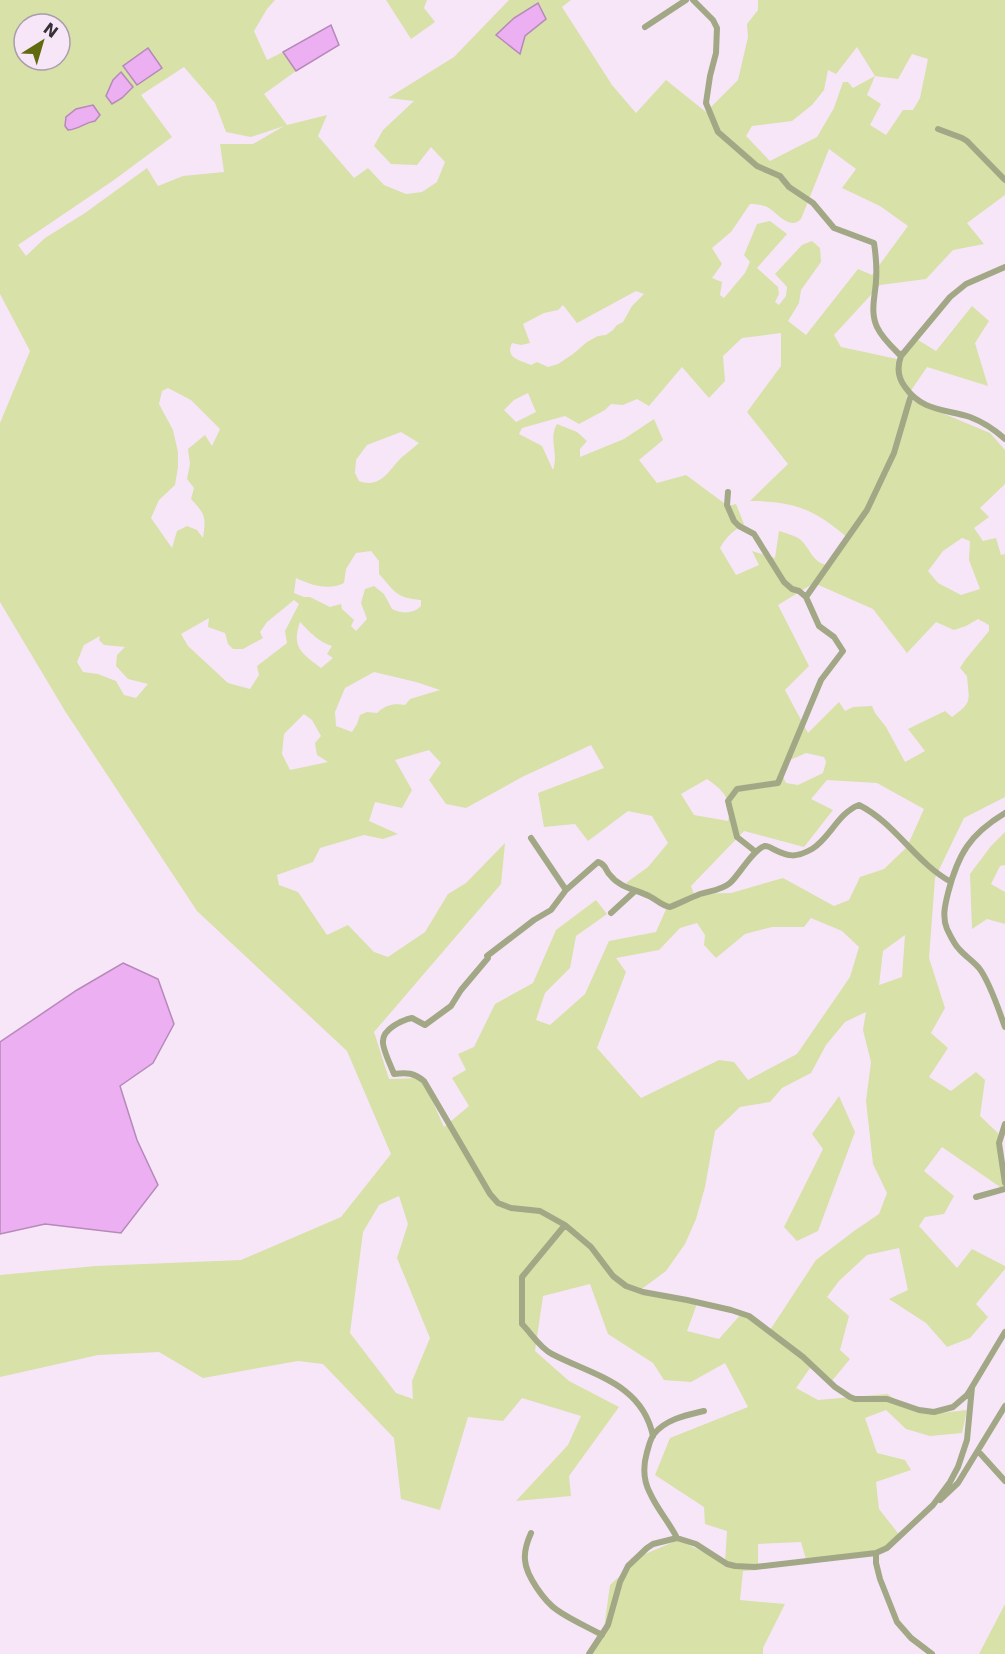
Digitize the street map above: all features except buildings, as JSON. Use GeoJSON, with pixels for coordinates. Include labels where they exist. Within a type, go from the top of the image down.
{"type":"FeatureCollection","features":[{"type":"Feature","properties":{"kind":"street"},"geometry":{"type":"LineString","coordinates":[[645,27],[686,0]]}},
{"type":"Feature","properties":{"kind":"street"},"geometry":{"type":"LineString","coordinates":[[693,0],[713,20],[717,28],[716,54],[706,103],[718,132],[757,166],[780,176],[789,187],[813,203],[834,228],[874,243],[876,256],[874,319],[878,330],[901,356]]}},
{"type":"Feature","properties":{"kind":"street"},"geometry":{"type":"LineString","coordinates":[[938,129],[967,141],[1005,180]]}},
{"type":"Feature","properties":{"kind":"street"},"geometry":{"type":"LineString","coordinates":[[1005,267],[978,278],[950,297],[901,356],[899,363],[899,376],[911,395],[932,408],[982,422],[1005,439]]}},
{"type":"Feature","properties":{"kind":"street"},"geometry":{"type":"LineString","coordinates":[[806,597],[867,510],[894,453],[911,395]]}},
{"type":"Feature","properties":{"kind":"street"},"geometry":{"type":"LineString","coordinates":[[728,492],[727,505],[734,521],[754,534],[784,582],[806,597],[819,626],[834,637],[843,651],[821,680],[778,783],[737,789],[728,801],[737,837],[756,852]]}},
{"type":"Feature","properties":{"kind":"street"},"geometry":{"type":"LineString","coordinates":[[951,882],[919,859],[871,811],[859,806],[849,809],[816,846],[801,855],[786,855],[767,846],[762,847],[729,884],[670,907],[620,884],[609,874],[604,864],[598,862],[566,890],[551,910],[534,920],[487,956],[488,958],[450,1006],[425,1025],[412,1018],[397,1024],[386,1033],[383,1041],[394,1074],[403,1072],[416,1074],[424,1082],[490,1194],[498,1203],[511,1208],[540,1211],[565,1225],[591,1247],[613,1276],[626,1286],[643,1292],[687,1300],[749,1316],[850,1397],[887,1399],[919,1410],[934,1412],[953,1407],[967,1395],[1005,1332]]}},
{"type":"Feature","properties":{"kind":"street"},"geometry":{"type":"LineString","coordinates":[[1005,813],[974,837],[963,850],[944,908],[946,927],[958,948],[984,976],[1005,1027]]}},
{"type":"Feature","properties":{"kind":"street"},"geometry":{"type":"LineString","coordinates":[[531,838],[566,890]]}},
{"type":"Feature","properties":{"kind":"street"},"geometry":{"type":"LineString","coordinates":[[611,913],[635,891]]}},
{"type":"Feature","properties":{"kind":"street"},"geometry":{"type":"LineString","coordinates":[[1005,1124],[999,1143],[1005,1183]]}},
{"type":"Feature","properties":{"kind":"street"},"geometry":{"type":"LineString","coordinates":[[976,1197],[1005,1189]]}},
{"type":"Feature","properties":{"kind":"street"},"geometry":{"type":"LineString","coordinates":[[565,1225],[522,1277],[522,1324],[549,1353],[606,1378],[624,1391],[648,1417],[653,1436]]}},
{"type":"Feature","properties":{"kind":"street"},"geometry":{"type":"LineString","coordinates":[[933,1505],[958,1467],[967,1440],[972,1387]]}},
{"type":"Feature","properties":{"kind":"street"},"geometry":{"type":"LineString","coordinates":[[589,1654],[608,1626],[620,1582],[628,1566],[653,1544],[676,1538],[696,1544],[735,1566],[755,1567],[876,1553],[887,1548],[951,1490],[1005,1406]]}},
{"type":"Feature","properties":{"kind":"street"},"geometry":{"type":"LineString","coordinates":[[676,1538],[671,1526],[650,1494],[644,1475],[645,1458],[653,1436],[662,1426],[682,1416],[704,1411]]}},
{"type":"Feature","properties":{"kind":"street"},"geometry":{"type":"LineString","coordinates":[[978,1451],[1005,1481]]}},
{"type":"Feature","properties":{"kind":"street"},"geometry":{"type":"LineString","coordinates":[[531,1533],[526,1548],[525,1562],[528,1573],[545,1599],[557,1610],[602,1635]]}},
{"type":"Feature","properties":{"kind":"street"},"geometry":{"type":"LineString","coordinates":[[876,1553],[880,1579],[897,1622],[911,1638],[932,1654]]}},
{"type":"Feature","properties":{"kind":"green space"},"geometry":{"type":"Polygon","coordinates":[[[0,0],[275,0],[254,31],[267,60],[283,52],[296,71],[264,94],[287,125],[327,115],[318,136],[354,178],[368,168],[384,185],[406,194],[422,192],[437,182],[445,162],[431,147],[417,165],[391,164],[374,146],[383,130],[414,101],[388,98],[454,57],[509,0],[571,0],[562,7],[612,85],[636,113],[666,80],[706,112],[738,80],[748,37],[747,24],[758,10],[758,0],[1005,0],[1005,195],[967,223],[984,244],[953,250],[926,279],[880,285],[834,335],[841,347],[897,359],[918,340],[936,351],[972,306],[989,321],[975,343],[988,386],[927,367],[906,398],[990,433],[1005,450],[1005,484],[980,508],[989,517],[974,528],[983,541],[996,538],[1001,555],[1005,554],[1005,797],[964,818],[935,878],[929,958],[945,1008],[931,1033],[948,1048],[929,1077],[951,1091],[976,1072],[985,1080],[980,1116],[998,1133],[1003,1189],[942,1147],[924,1171],[954,1196],[944,1214],[925,1217],[919,1226],[957,1268],[972,1249],[1005,1266],[1005,1269],[976,1304],[988,1317],[970,1338],[947,1347],[926,1323],[889,1299],[908,1290],[899,1248],[867,1255],[839,1281],[827,1297],[849,1316],[840,1350],[850,1359],[831,1382],[810,1368],[796,1388],[818,1400],[887,1394],[912,1410],[941,1413],[967,1410],[962,1433],[930,1436],[906,1429],[886,1410],[865,1418],[877,1453],[905,1460],[911,1470],[876,1482],[879,1509],[901,1537],[888,1548],[807,1563],[801,1542],[758,1544],[758,1570],[743,1571],[740,1600],[785,1604],[763,1648],[763,1654],[588,1654],[603,1636],[610,1585],[643,1555],[678,1540],[725,1562],[727,1531],[705,1524],[704,1507],[655,1475],[670,1438],[748,1407],[725,1363],[691,1382],[664,1380],[653,1363],[608,1334],[590,1284],[543,1296],[535,1351],[569,1381],[619,1407],[569,1476],[571,1496],[516,1501],[568,1445],[581,1416],[522,1398],[503,1421],[468,1417],[440,1510],[401,1499],[394,1438],[323,1364],[298,1361],[203,1378],[159,1352],[98,1355],[0,1377],[0,1275],[96,1266],[241,1260],[341,1217],[391,1154],[347,1051],[197,911],[65,711],[0,602],[0,423],[30,351],[0,294],[0,0]],[[514,18],[520,53],[525,36],[546,19],[514,18]],[[857,47],[836,74],[828,70],[824,90],[812,105],[792,121],[752,126],[746,136],[770,161],[817,137],[834,108],[843,82],[848,82],[853,88],[875,76],[857,47]],[[912,54],[898,79],[875,76],[867,95],[881,104],[870,125],[886,135],[903,110],[913,110],[920,98],[928,59],[912,54]],[[184,67],[141,95],[172,137],[114,180],[18,245],[26,256],[45,238],[85,213],[147,168],[158,186],[183,176],[224,172],[220,144],[253,144],[284,126],[251,137],[226,132],[215,103],[184,67]],[[829,149],[801,219],[793,223],[769,208],[750,204],[731,232],[712,248],[722,264],[712,278],[722,282],[720,295],[724,298],[745,273],[750,262],[744,255],[757,224],[770,221],[787,234],[757,268],[778,287],[779,294],[775,302],[779,305],[786,296],[787,287],[775,274],[802,245],[812,241],[820,248],[821,262],[801,290],[799,303],[788,321],[806,335],[858,269],[872,275],[908,226],[880,206],[842,188],[856,169],[829,149]],[[636,291],[577,323],[563,305],[558,310],[544,313],[523,324],[530,343],[521,345],[512,343],[510,352],[514,358],[531,365],[537,362],[548,367],[558,364],[587,342],[598,336],[606,335],[623,322],[632,306],[644,294],[636,291]],[[781,333],[742,338],[723,356],[725,381],[709,398],[682,367],[649,406],[637,399],[623,405],[611,404],[605,410],[579,424],[565,416],[522,428],[519,434],[542,446],[553,470],[555,458],[553,435],[557,424],[577,432],[587,441],[580,449],[580,457],[624,439],[654,419],[663,440],[639,460],[657,483],[686,475],[728,506],[736,504],[744,524],[730,534],[720,548],[736,575],[759,565],[752,551],[775,558],[779,531],[798,538],[815,559],[832,565],[849,539],[837,529],[815,514],[792,505],[750,501],[788,464],[747,412],[781,366],[781,333]],[[168,388],[162,391],[159,404],[173,430],[178,452],[175,485],[159,500],[151,518],[172,548],[177,531],[187,526],[197,530],[203,538],[204,517],[191,499],[194,488],[187,479],[190,464],[188,449],[205,435],[212,446],[220,429],[191,400],[168,388]],[[528,393],[514,400],[504,410],[516,422],[536,412],[528,393]],[[401,432],[367,445],[356,460],[355,473],[359,481],[373,483],[379,481],[419,443],[401,432]],[[962,538],[943,551],[928,571],[938,583],[961,595],[980,589],[969,560],[970,541],[962,538]],[[371,551],[356,553],[346,569],[344,583],[332,587],[314,585],[296,578],[294,593],[310,597],[330,607],[341,604],[342,609],[354,620],[351,626],[356,631],[367,619],[361,603],[365,589],[374,586],[384,594],[392,609],[396,611],[411,612],[421,606],[421,600],[406,597],[392,589],[379,574],[379,561],[371,551]],[[814,583],[778,605],[809,666],[785,690],[808,733],[839,702],[845,711],[853,707],[872,706],[905,762],[925,751],[908,729],[945,711],[952,717],[967,704],[969,696],[967,676],[960,668],[989,631],[989,625],[978,619],[954,630],[936,622],[907,653],[873,609],[814,583]],[[294,600],[267,622],[260,632],[263,638],[243,649],[233,649],[228,644],[225,633],[208,627],[209,618],[181,634],[188,646],[228,683],[250,689],[259,675],[257,666],[287,643],[285,631],[299,604],[294,600]],[[300,622],[298,644],[304,654],[321,668],[333,658],[327,654],[332,646],[318,639],[300,622]],[[100,636],[84,645],[77,662],[83,672],[98,674],[116,681],[124,695],[136,698],[148,684],[128,679],[116,666],[117,655],[125,647],[104,645],[99,640],[100,636]],[[374,672],[345,688],[335,712],[336,726],[352,732],[360,715],[367,712],[377,713],[390,705],[405,705],[410,699],[440,690],[374,672]],[[304,714],[284,734],[282,754],[290,770],[328,762],[317,755],[315,743],[321,736],[312,720],[304,714]],[[591,745],[522,777],[466,808],[446,804],[429,780],[441,763],[429,750],[395,760],[412,790],[402,808],[375,802],[369,821],[398,834],[383,839],[364,835],[320,848],[313,862],[277,875],[279,885],[298,892],[327,935],[348,925],[374,952],[388,957],[425,932],[448,894],[466,883],[505,843],[501,884],[374,1032],[389,1079],[422,1078],[444,1127],[469,1106],[452,1078],[466,1070],[458,1054],[474,1047],[495,1004],[533,983],[556,930],[596,900],[607,914],[576,936],[570,968],[545,993],[536,1020],[550,1025],[585,994],[609,941],[656,932],[667,907],[626,883],[648,867],[668,843],[652,816],[628,811],[588,841],[575,824],[544,827],[538,793],[604,768],[591,745]],[[806,753],[788,761],[782,775],[786,783],[798,785],[823,773],[826,762],[824,757],[806,753]],[[707,779],[681,794],[694,815],[728,821],[729,807],[726,797],[707,779]],[[827,780],[811,799],[833,810],[804,847],[744,831],[691,886],[694,894],[731,893],[783,878],[834,906],[849,900],[860,877],[884,869],[907,847],[924,809],[877,783],[827,780]],[[811,918],[804,927],[772,927],[745,934],[716,958],[704,945],[705,935],[697,923],[680,928],[659,950],[616,958],[626,972],[597,1048],[641,1098],[719,1060],[734,1062],[748,1080],[797,1054],[850,977],[859,947],[842,931],[811,918]],[[905,935],[883,951],[879,985],[902,977],[905,935]],[[866,1012],[845,1022],[826,1045],[811,1073],[782,1088],[770,1102],[740,1107],[715,1131],[705,1187],[696,1219],[685,1244],[666,1271],[639,1291],[698,1301],[687,1331],[719,1339],[742,1313],[770,1330],[816,1260],[879,1214],[887,1193],[873,1164],[866,1101],[871,1062],[863,1030],[866,1012]],[[399,1196],[379,1205],[363,1232],[350,1333],[396,1393],[413,1399],[412,1381],[430,1338],[397,1258],[408,1224],[399,1196]]]}},
{"type":"Feature","properties":{"kind":"green space"},"geometry":{"type":"Polygon","coordinates":[[[386,0],[427,0],[424,8],[435,22],[411,39],[386,0]]]}},
{"type":"Feature","properties":{"kind":"green space"},"geometry":{"type":"Polygon","coordinates":[[[1005,832],[1005,865],[1000,866],[991,884],[1005,892],[1005,924],[987,919],[972,929],[970,874],[1005,832]]]}},
{"type":"Feature","properties":{"kind":"green space"},"geometry":{"type":"Polygon","coordinates":[[[839,1096],[855,1132],[818,1231],[797,1241],[784,1227],[823,1149],[812,1134],[839,1096]]]}},
{"type":"Feature","properties":{"kind":"green space"},"geometry":{"type":"Polygon","coordinates":[[[1005,1604],[1005,1654],[979,1654],[1005,1604]]]}},
{"type":"Feature","properties":{"kind":"shaded area"},"geometry":{"type":"Polygon","coordinates":[[[538,3],[546,19],[525,36],[520,54],[496,35],[514,18],[538,3]]]}},
{"type":"Feature","properties":{"kind":"shaded area"},"geometry":{"type":"Polygon","coordinates":[[[331,25],[339,45],[296,71],[283,52],[331,25]]]}},
{"type":"Feature","properties":{"kind":"shaded area"},"geometry":{"type":"Polygon","coordinates":[[[148,48],[162,68],[137,85],[123,66],[148,48]]]}},
{"type":"Feature","properties":{"kind":"shaded area"},"geometry":{"type":"Polygon","coordinates":[[[121,72],[133,87],[112,104],[106,96],[113,80],[121,72]]]}},
{"type":"Feature","properties":{"kind":"shaded area"},"geometry":{"type":"Polygon","coordinates":[[[93,105],[100,115],[95,121],[68,130],[65,126],[66,117],[76,109],[93,105]]]}},
{"type":"Feature","properties":{"kind":"shaded area"},"geometry":{"type":"Polygon","coordinates":[[[123,963],[158,979],[174,1024],[153,1063],[120,1086],[137,1140],[158,1185],[121,1233],[45,1224],[0,1234],[0,1042],[77,990],[123,963]]]}}]}
